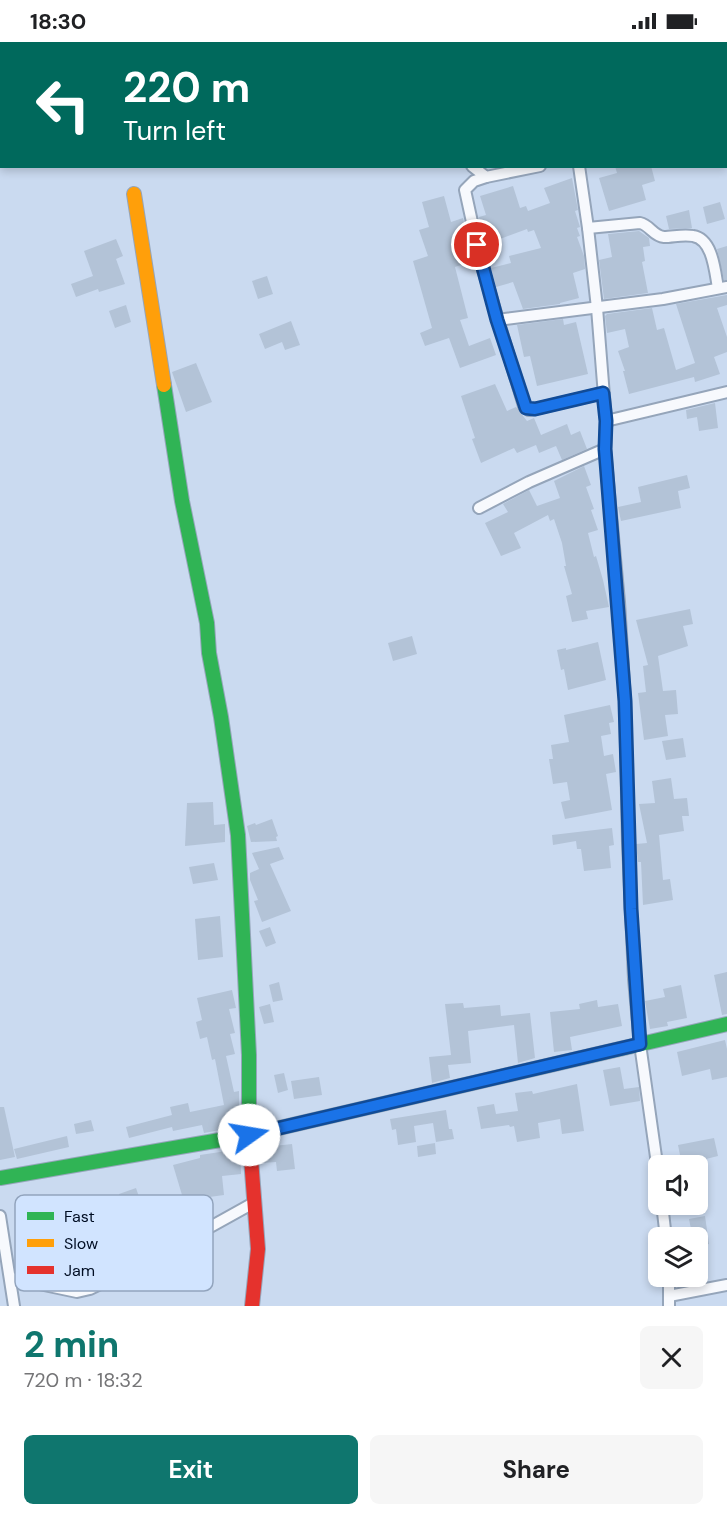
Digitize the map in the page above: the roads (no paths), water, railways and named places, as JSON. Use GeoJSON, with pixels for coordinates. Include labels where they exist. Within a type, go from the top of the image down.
{"type":"FeatureCollection","features":[{"type":"Feature","properties":{"kind":"street"},"geometry":{"type":"LineString","coordinates":[[475,168],[486,177]]}},
{"type":"Feature","properties":{"kind":"street"},"geometry":{"type":"LineString","coordinates":[[530,168],[474,181],[465,190],[481,263],[497,320],[526,408],[535,409],[603,393]]}},
{"type":"Feature","properties":{"kind":"street"},"geometry":{"type":"LineString","coordinates":[[579,168],[597,308],[606,421],[605,449],[624,690],[631,909],[640,1044],[656,1155]]}},
{"type":"Feature","properties":{"kind":"street"},"geometry":{"type":"LineString","coordinates":[[134,194],[182,501],[207,623],[209,653],[238,835],[249,1054],[249,1135],[258,1249],[252,1306]]}},
{"type":"Feature","properties":{"kind":"street"},"geometry":{"type":"LineString","coordinates":[[497,320],[663,299],[723,287],[710,252],[700,238],[693,236],[662,237],[655,234],[646,224],[640,223],[588,228]]}},
{"type":"Feature","properties":{"kind":"street"},"geometry":{"type":"LineString","coordinates":[[606,421],[727,392]]}},
{"type":"Feature","properties":{"kind":"street"},"geometry":{"type":"LineString","coordinates":[[479,508],[529,482],[605,449]]}},
{"type":"Feature","properties":{"kind":"street"},"geometry":{"type":"LineString","coordinates":[[0,1178],[249,1135],[727,1024]]}},
{"type":"Feature","properties":{"kind":"street"},"geometry":{"type":"LineString","coordinates":[[213,1225],[255,1202]]}},
{"type":"Feature","properties":{"kind":"street"},"geometry":{"type":"LineString","coordinates":[[0,1216],[14,1306]]}},
{"type":"Feature","properties":{"kind":"street"},"geometry":{"type":"LineString","coordinates":[[11,1278],[15,1279]]}},
{"type":"Feature","properties":{"kind":"street"},"geometry":{"type":"LineString","coordinates":[[669,1301],[727,1285]]}}]}
